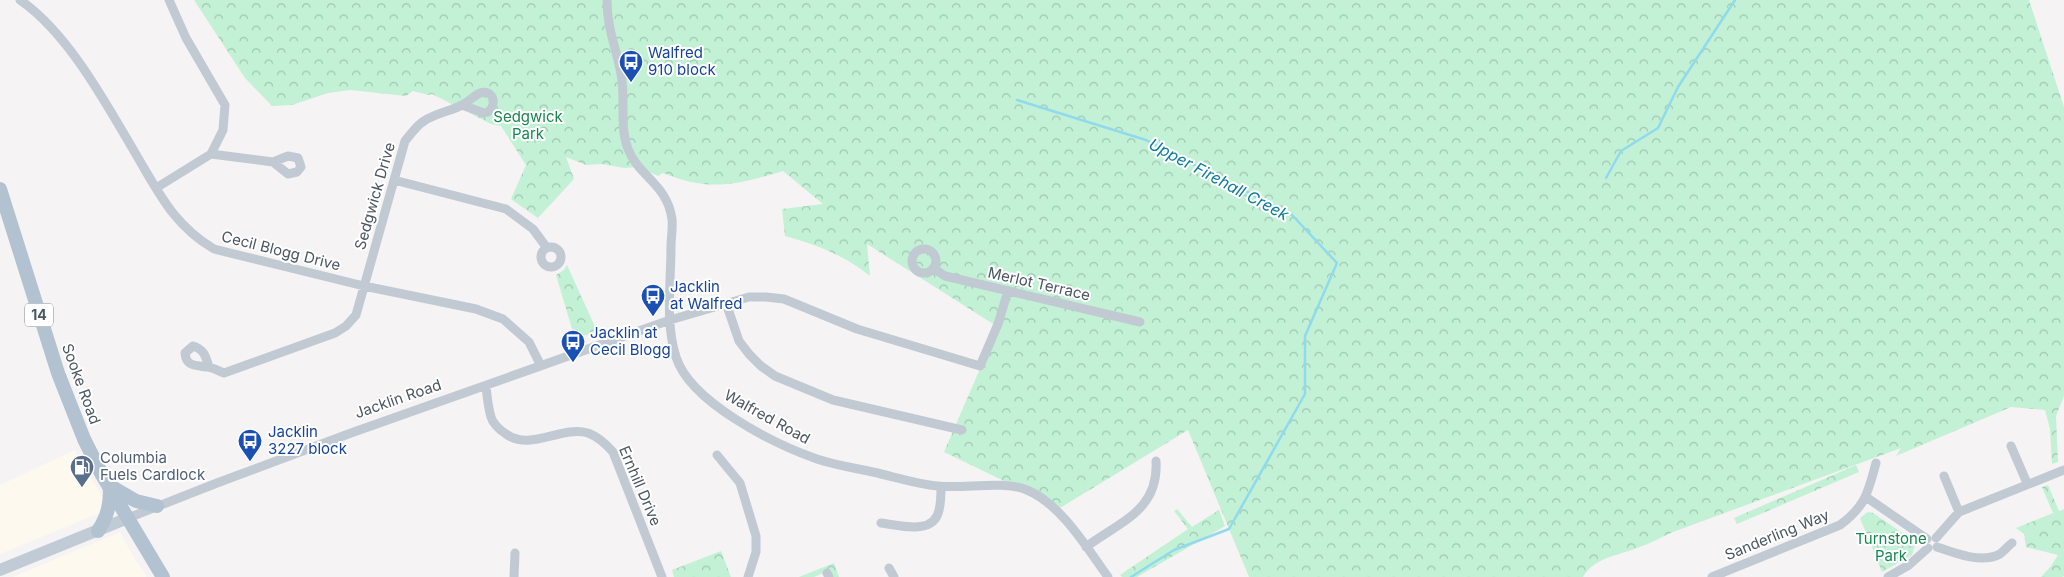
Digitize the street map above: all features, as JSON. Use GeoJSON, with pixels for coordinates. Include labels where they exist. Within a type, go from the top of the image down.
{"type":"FeatureCollection","features":[{"type":"Feature","properties":{"kind":"main road","name":"Sooke Road"},"geometry":{"type":"LineString","coordinates":[[0,188],[58,373],[84,439],[163,577]]}},
{"type":"Feature","properties":{"kind":"main road"},"geometry":{"type":"LineString","coordinates":[[98,531],[105,520],[110,505],[110,486],[136,501],[157,506]]}},
{"type":"Feature","properties":{"kind":"main road","name":"Jacklin Road"},"geometry":{"type":"LineString","coordinates":[[0,570],[128,518]]}},
{"type":"Feature","properties":{"kind":"street","name":"Cecil Blogg Drive"},"geometry":{"type":"LineString","coordinates":[[20,0],[38,12],[86,71],[156,188],[180,224],[195,238],[214,249],[364,286],[476,309],[503,319],[529,342],[541,366]]}},
{"type":"Feature","properties":{"kind":"street"},"geometry":{"type":"LineString","coordinates":[[156,188],[211,154],[223,130],[225,105],[186,38],[169,0]]}},
{"type":"Feature","properties":{"kind":"street","name":"Walfred Road"},"geometry":{"type":"LineString","coordinates":[[606,0],[607,21],[622,75],[624,134],[628,150],[638,167],[655,182],[666,199],[672,220],[670,320],[676,359],[689,381],[711,402],[751,428],[816,459],[941,487],[1010,486],[1026,489],[1044,500],[1061,514],[1108,577]]}},
{"type":"Feature","properties":{"kind":"street","name":"Sedgwick Drive"},"geometry":{"type":"LineString","coordinates":[[210,367],[224,373],[335,333],[346,326],[356,315],[405,141],[423,121],[462,105]]}},
{"type":"Feature","properties":{"kind":"street"},"geometry":{"type":"LineString","coordinates":[[211,154],[273,162]]}},
{"type":"Feature","properties":{"kind":"street"},"geometry":{"type":"LineString","coordinates":[[394,180],[506,209],[533,229],[547,248]]}},
{"type":"Feature","properties":{"kind":"street","name":"Merlot Terrace"},"geometry":{"type":"LineString","coordinates":[[933,268],[945,276],[1140,322]]}},
{"type":"Feature","properties":{"kind":"street","name":"Jacklin Road"},"geometry":{"type":"LineString","coordinates":[[128,518],[351,433],[670,320],[749,298],[784,299],[857,329],[980,366],[998,324],[1008,291]]}},
{"type":"Feature","properties":{"kind":"street"},"geometry":{"type":"LineString","coordinates":[[726,303],[739,341],[748,354],[775,376],[833,400],[962,430]]}},
{"type":"Feature","properties":{"kind":"street","name":"Ernhill Drive"},"geometry":{"type":"LineString","coordinates":[[486,386],[491,418],[500,430],[510,437],[525,441],[568,433],[587,433],[600,439],[613,452],[660,576]]}},
{"type":"Feature","properties":{"kind":"street"},"geometry":{"type":"LineString","coordinates":[[2011,446],[2027,483]]}},
{"type":"Feature","properties":{"kind":"street"},"geometry":{"type":"LineString","coordinates":[[717,455],[740,483],[756,536],[756,552],[748,577]]}},
{"type":"Feature","properties":{"kind":"street"},"geometry":{"type":"LineString","coordinates":[[1086,547],[1138,512],[1152,489],[1156,478],[1156,461]]}},
{"type":"Feature","properties":{"kind":"street","name":"Sanderling Way"},"geometry":{"type":"LineString","coordinates":[[1712,577],[1840,525],[1849,518],[1866,497],[1876,463]]}},
{"type":"Feature","properties":{"kind":"street"},"geometry":{"type":"LineString","coordinates":[[1888,577],[1909,565],[1932,543],[1959,512],[2027,483],[2064,470]]}},
{"type":"Feature","properties":{"kind":"street"},"geometry":{"type":"LineString","coordinates":[[1944,476],[1959,512]]}},
{"type":"Feature","properties":{"kind":"street"},"geometry":{"type":"LineString","coordinates":[[881,523],[921,528],[933,522],[939,512],[941,487]]}},
{"type":"Feature","properties":{"kind":"street"},"geometry":{"type":"LineString","coordinates":[[1866,497],[1932,543],[1965,556],[1980,557],[2000,554],[2012,543]]}},
{"type":"Feature","properties":{"kind":"street"},"geometry":{"type":"LineString","coordinates":[[514,577],[515,553]]}},
{"type":"Feature","properties":{"kind":"street"},"geometry":{"type":"LineString","coordinates":[[889,568],[894,577]]}},
{"type":"Feature","properties":{"kind":"shaded area"},"geometry":{"type":"Polygon","coordinates":[[[75,450],[103,498],[100,513],[0,554],[0,485],[75,450]]]}},
{"type":"Feature","properties":{"kind":"shaded area"},"geometry":{"type":"Polygon","coordinates":[[[120,532],[146,577],[13,577],[120,532]]]}},
{"type":"Feature","properties":{"kind":"green space","name":"Sedgwick Park"},"geometry":{"type":"Polygon","coordinates":[[[194,0],[2029,0],[2064,107],[2064,396],[2056,416],[2058,462],[2052,464],[2050,429],[2045,410],[2011,407],[1896,456],[1901,448],[1607,558],[1594,565],[1583,577],[1249,577],[1188,430],[1060,508],[944,452],[998,327],[867,244],[870,276],[850,262],[830,252],[785,236],[782,209],[823,204],[783,171],[737,183],[709,184],[695,183],[663,173],[658,176],[638,167],[624,168],[602,164],[586,165],[566,157],[574,179],[538,218],[511,199],[526,165],[501,126],[491,124],[432,94],[428,95],[413,91],[406,96],[350,90],[328,93],[292,105],[272,106],[245,78],[194,0]]]}},
{"type":"Feature","properties":{"kind":"green space"},"geometry":{"type":"Polygon","coordinates":[[[567,265],[597,331],[575,339],[556,275],[564,270],[567,265]]]}},
{"type":"Feature","properties":{"kind":"green space"},"geometry":{"type":"Polygon","coordinates":[[[1856,465],[1859,472],[1737,524],[1734,518],[1856,465]]]}},
{"type":"Feature","properties":{"kind":"green space"},"geometry":{"type":"Polygon","coordinates":[[[2048,485],[2059,511],[2064,509],[2064,576],[2062,577],[2041,577],[2058,555],[2026,547],[2024,534],[2016,528],[2053,513],[2042,487],[2048,485]]]}},
{"type":"Feature","properties":{"kind":"green space"},"geometry":{"type":"Polygon","coordinates":[[[1177,509],[1192,527],[1219,510],[1225,526],[1137,577],[1122,577],[1120,575],[1188,529],[1174,511],[1177,509]]]}},
{"type":"Feature","properties":{"kind":"green space","name":"Turnstone Park"},"geometry":{"type":"Polygon","coordinates":[[[1868,512],[1873,513],[1911,539],[1915,545],[1912,555],[1882,572],[1860,518],[1868,512]]]}},
{"type":"Feature","properties":{"kind":"green space"},"geometry":{"type":"Polygon","coordinates":[[[721,551],[731,577],[674,577],[672,570],[721,551]]]}},
{"type":"Feature","properties":{"kind":"green space"},"geometry":{"type":"Polygon","coordinates":[[[834,563],[839,577],[833,577],[830,570],[814,577],[799,577],[834,563]]]}},
{"type":"Feature","properties":{"kind":"waterway"},"geometry":{"type":"LineString","coordinates":[[1606,178],[1621,151],[1658,128],[1678,87],[1735,0]]}},
{"type":"Feature","properties":{"kind":"waterway","name":"Upper Firehall Creek"},"geometry":{"type":"LineString","coordinates":[[1017,100],[1146,140],[1292,215],[1337,263],[1305,336],[1305,394],[1229,529],[1174,550],[1131,577]]}},
{"type":"Feature","properties":{"kind":"place","name":"Walfred 910 block"},"geometry":{"type":"Point","coordinates":[631,83]}},
{"type":"Feature","properties":{"kind":"place","name":"Jacklin at Walfred"},"geometry":{"type":"Point","coordinates":[653,317]}},
{"type":"Feature","properties":{"kind":"place","name":"Jacklin at Cecil Blogg"},"geometry":{"type":"Point","coordinates":[573,363]}},
{"type":"Feature","properties":{"kind":"place","name":"Jacklin 3227 block"},"geometry":{"type":"Point","coordinates":[250,462]}},
{"type":"Feature","properties":{"kind":"place","name":"Columbia Fuels Cardlock"},"geometry":{"type":"Point","coordinates":[82,488]}}]}
